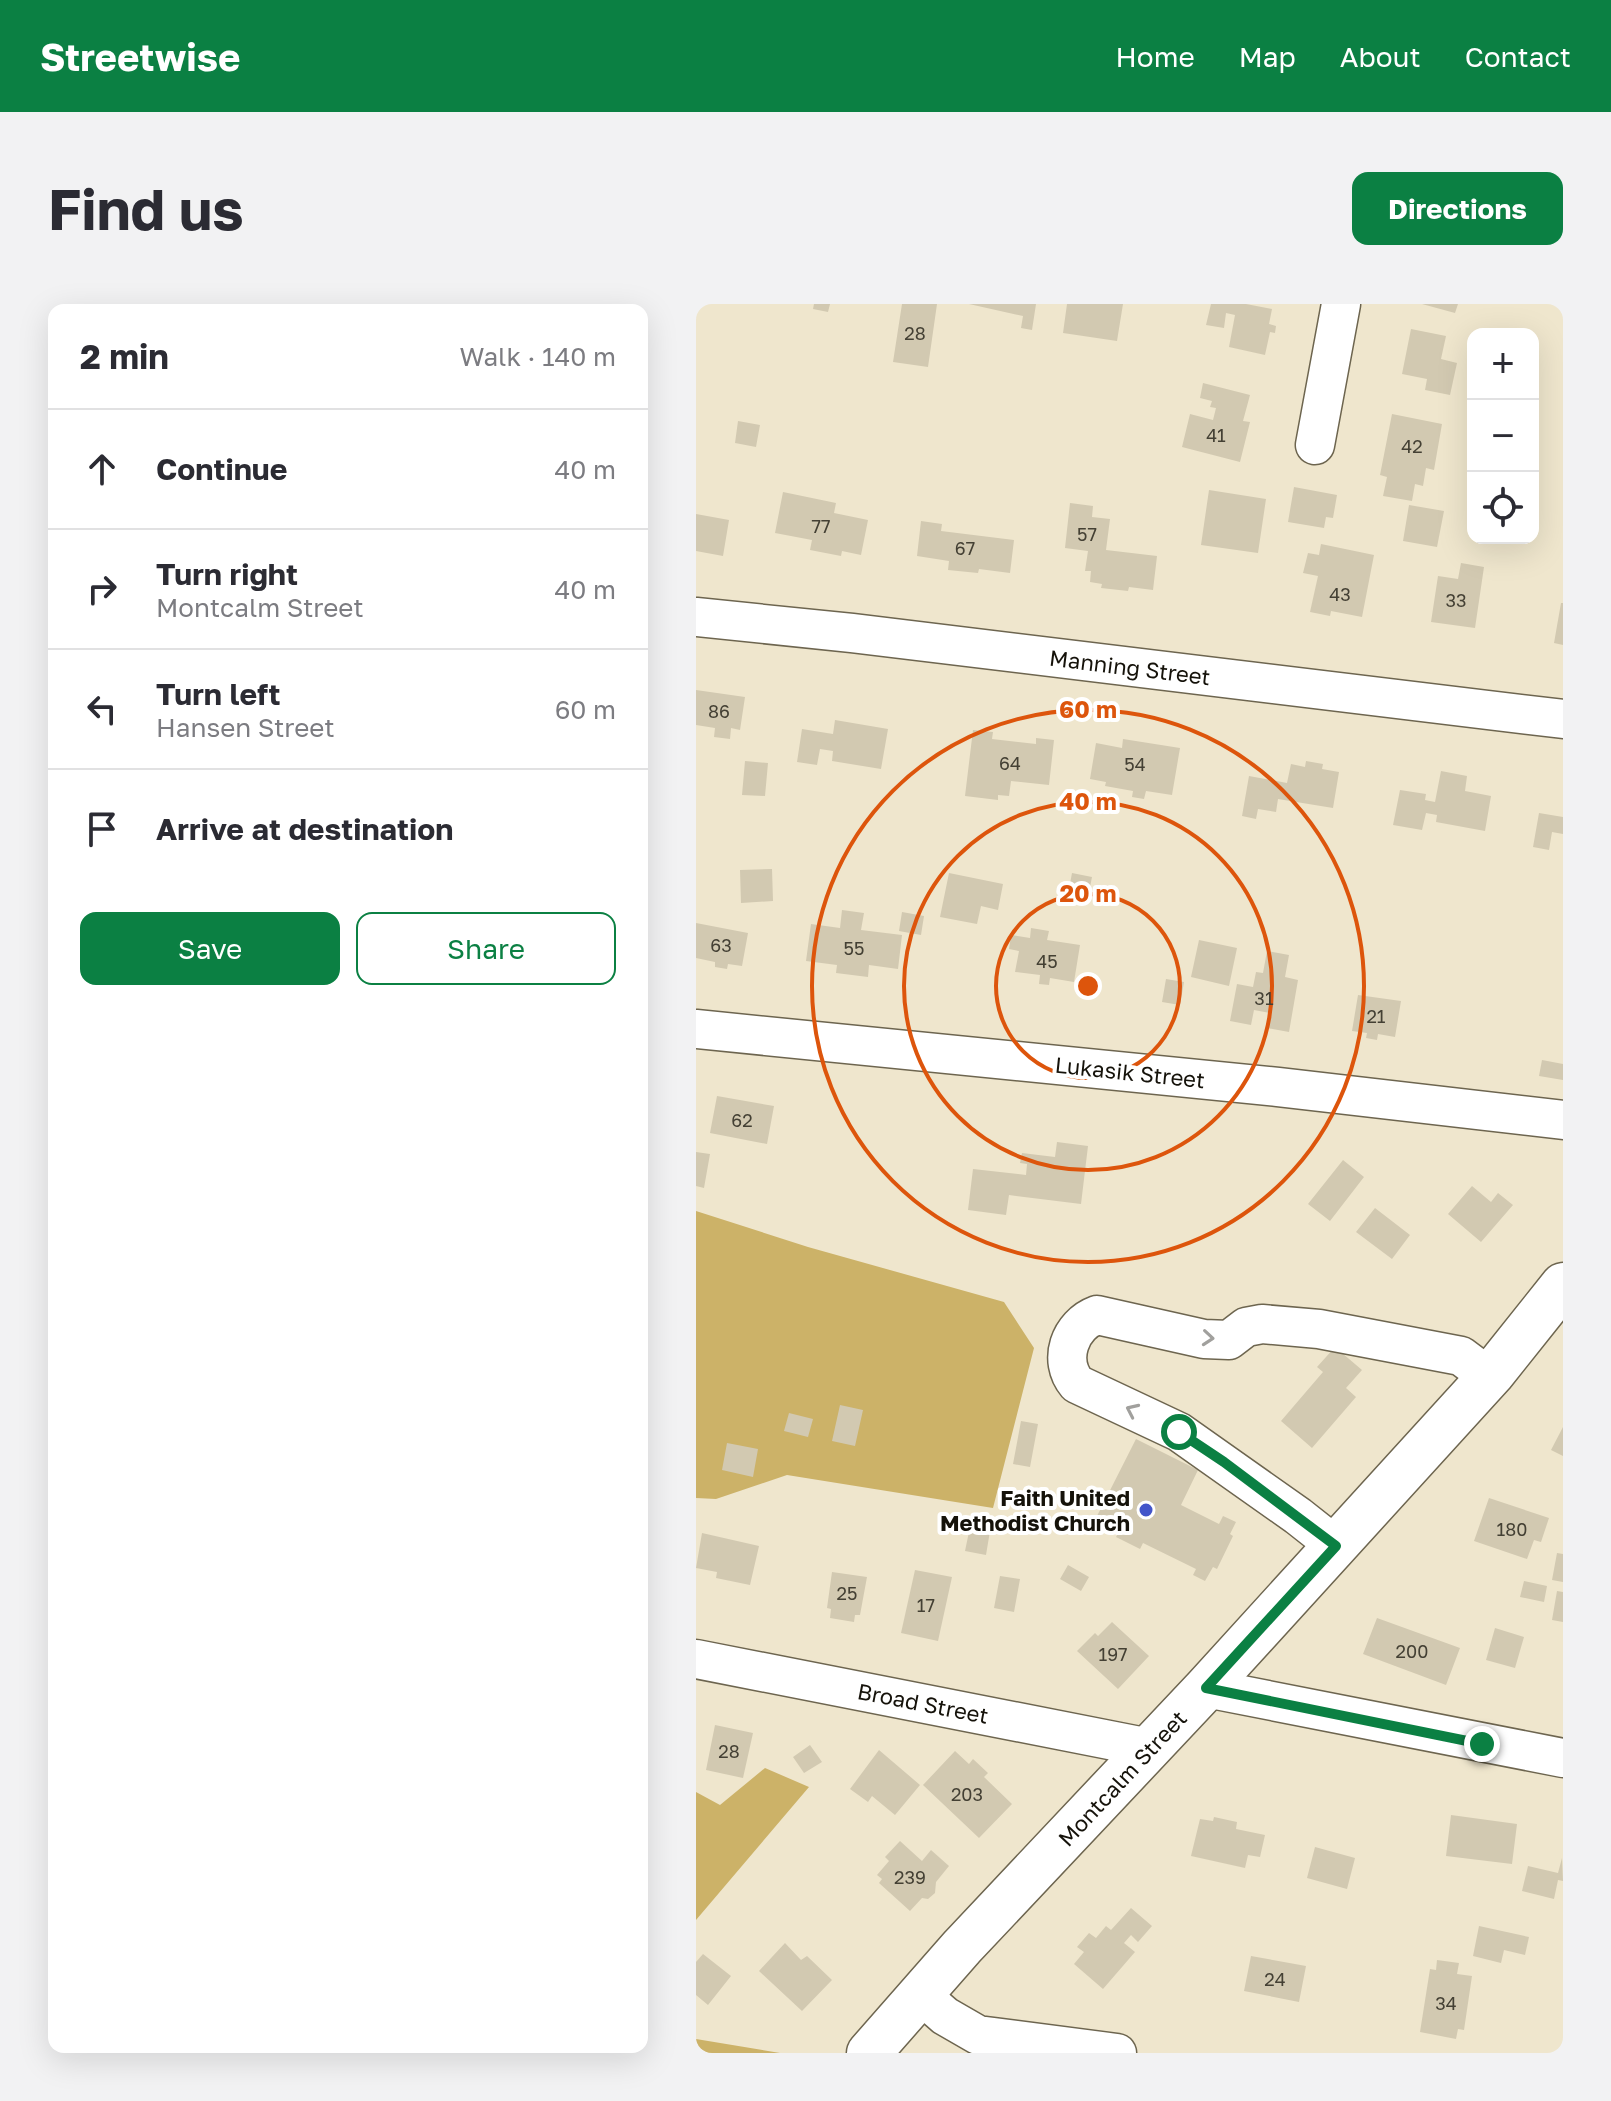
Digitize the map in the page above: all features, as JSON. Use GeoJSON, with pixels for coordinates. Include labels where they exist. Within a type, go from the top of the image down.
{"type":"FeatureCollection","features":[{"type":"Feature","properties":{"kind":"main road","name":"Montcalm Street"},"geometry":{"type":"LineString","coordinates":[[869,2053],[962,1947],[1206,1688],[1555,1308]]}},
{"type":"Feature","properties":{"kind":"street"},"geometry":{"type":"LineString","coordinates":[[1315,445],[1341,304]]}},
{"type":"Feature","properties":{"kind":"street","name":"Manning Street"},"geometry":{"type":"LineString","coordinates":[[696,617],[1563,719]]}},
{"type":"Feature","properties":{"kind":"street","name":"Lukasik Street"},"geometry":{"type":"LineString","coordinates":[[696,1029],[1278,1087],[1563,1120]]}},
{"type":"Feature","properties":{"kind":"street"},"geometry":{"type":"LineString","coordinates":[[1336,1546],[1179,1432],[1077,1384],[1070,1376],[1067,1357],[1073,1334],[1083,1321],[1097,1315],[1204,1339],[1229,1340],[1246,1327],[1262,1324],[1319,1329],[1461,1356],[1489,1377]]}},
{"type":"Feature","properties":{"kind":"street","name":"Broad Street"},"geometry":{"type":"LineString","coordinates":[[696,1659],[1150,1748]]}},
{"type":"Feature","properties":{"kind":"street"},"geometry":{"type":"LineString","coordinates":[[1206,1688],[1563,1758]]}},
{"type":"Feature","properties":{"kind":"street"},"geometry":{"type":"LineString","coordinates":[[921,1995],[945,2016],[978,2035],[1117,2053]]}},
{"type":"Feature","properties":{"kind":"shaded area"},"geometry":{"type":"Polygon","coordinates":[[[696,1211],[808,1247],[1004,1302],[1034,1348],[993,1508],[787,1475],[716,1499],[696,1498],[696,1211]]]}},
{"type":"Feature","properties":{"kind":"shaded area"},"geometry":{"type":"Polygon","coordinates":[[[765,1768],[809,1787],[696,1920],[696,1792],[720,1805],[765,1768]]]}},
{"type":"Feature","properties":{"kind":"shaded area"},"geometry":{"type":"Polygon","coordinates":[[[696,2039],[780,2053],[696,2053],[696,2039]]]}},
{"type":"Feature","properties":{"kind":"building"},"geometry":{"type":"Polygon","coordinates":[[[814,304],[830,304],[828,312],[813,309],[814,304]]]}},
{"type":"Feature","properties":{"kind":"building"},"geometry":{"type":"Polygon","coordinates":[[[902,304],[937,304],[928,367],[893,362],[902,304]]]}},
{"type":"Feature","properties":{"kind":"building"},"geometry":{"type":"Polygon","coordinates":[[[969,304],[1036,304],[1032,330],[1021,328],[1023,316],[969,304]]]}},
{"type":"Feature","properties":{"kind":"building"},"geometry":{"type":"Polygon","coordinates":[[[1067,304],[1123,304],[1117,341],[1063,333],[1067,304]]]}},
{"type":"Feature","properties":{"kind":"building"},"geometry":{"type":"Polygon","coordinates":[[[1211,304],[1246,304],[1272,309],[1269,324],[1276,326],[1275,333],[1270,332],[1265,355],[1229,347],[1235,315],[1226,313],[1224,328],[1206,325],[1211,304]]]}},
{"type":"Feature","properties":{"kind":"building"},"geometry":{"type":"Polygon","coordinates":[[[1422,304],[1458,304],[1455,313],[1422,304]]]}},
{"type":"Feature","properties":{"kind":"building"},"geometry":{"type":"Polygon","coordinates":[[[1411,329],[1446,336],[1441,359],[1457,363],[1450,395],[1425,390],[1427,379],[1402,374],[1411,329]]]}},
{"type":"Feature","properties":{"kind":"building"},"geometry":{"type":"Polygon","coordinates":[[[1203,383],[1250,395],[1243,421],[1250,422],[1240,462],[1182,447],[1190,414],[1213,420],[1216,408],[1210,407],[1212,401],[1200,398],[1203,383]]]}},
{"type":"Feature","properties":{"kind":"building"},"geometry":{"type":"Polygon","coordinates":[[[1392,414],[1442,424],[1434,470],[1426,468],[1423,486],[1415,484],[1412,501],[1383,496],[1387,477],[1380,475],[1392,414]]]}},
{"type":"Feature","properties":{"kind":"building"},"geometry":{"type":"Polygon","coordinates":[[[738,421],[760,425],[756,447],[735,443],[738,421]]]}},
{"type":"Feature","properties":{"kind":"building"},"geometry":{"type":"Polygon","coordinates":[[[1294,487],[1337,495],[1333,518],[1326,517],[1324,528],[1288,522],[1294,487]]]}},
{"type":"Feature","properties":{"kind":"building"},"geometry":{"type":"Polygon","coordinates":[[[1209,490],[1266,499],[1258,553],[1201,545],[1209,490]]]}},
{"type":"Feature","properties":{"kind":"building"},"geometry":{"type":"Polygon","coordinates":[[[783,492],[836,503],[834,513],[868,520],[861,555],[842,551],[841,556],[810,550],[812,540],[775,533],[783,492]]]}},
{"type":"Feature","properties":{"kind":"building"},"geometry":{"type":"Polygon","coordinates":[[[1070,503],[1093,506],[1092,517],[1110,519],[1106,550],[1157,556],[1153,590],[1101,588],[1102,584],[1090,582],[1091,571],[1085,571],[1088,551],[1065,548],[1070,503]]]}},
{"type":"Feature","properties":{"kind":"building"},"geometry":{"type":"Polygon","coordinates":[[[1409,505],[1444,511],[1437,547],[1403,541],[1409,505]]]}},
{"type":"Feature","properties":{"kind":"building"},"geometry":{"type":"Polygon","coordinates":[[[696,514],[729,520],[723,556],[696,551],[696,514]]]}},
{"type":"Feature","properties":{"kind":"building"},"geometry":{"type":"Polygon","coordinates":[[[921,521],[942,524],[941,531],[1014,540],[1010,573],[979,569],[978,573],[948,570],[949,561],[917,556],[921,521]]]}},
{"type":"Feature","properties":{"kind":"building"},"geometry":{"type":"Polygon","coordinates":[[[1321,544],[1374,555],[1362,617],[1331,611],[1330,616],[1310,612],[1318,576],[1303,573],[1308,553],[1319,555],[1321,544]]]}},
{"type":"Feature","properties":{"kind":"building"},"geometry":{"type":"Polygon","coordinates":[[[1461,563],[1484,567],[1475,628],[1431,622],[1438,576],[1458,579],[1461,563]]]}},
{"type":"Feature","properties":{"kind":"building"},"geometry":{"type":"Polygon","coordinates":[[[1563,603],[1563,645],[1554,643],[1563,603]]]}},
{"type":"Feature","properties":{"kind":"building"},"geometry":{"type":"Polygon","coordinates":[[[696,690],[745,697],[740,730],[731,728],[730,739],[714,737],[715,728],[696,725],[696,690]]]}},
{"type":"Feature","properties":{"kind":"building"},"geometry":{"type":"Polygon","coordinates":[[[835,720],[888,729],[881,769],[832,761],[833,751],[820,749],[817,765],[797,762],[802,729],[833,734],[835,720]]]}},
{"type":"Feature","properties":{"kind":"building"},"geometry":{"type":"Polygon","coordinates":[[[973,730],[993,732],[992,739],[1036,744],[1036,738],[1054,740],[1049,785],[1011,781],[1009,796],[998,795],[998,800],[965,796],[973,730]]]}},
{"type":"Feature","properties":{"kind":"building"},"geometry":{"type":"Polygon","coordinates":[[[1123,739],[1180,748],[1172,795],[1146,791],[1144,799],[1132,797],[1133,791],[1105,786],[1106,782],[1090,779],[1096,743],[1122,748],[1123,739]]]}},
{"type":"Feature","properties":{"kind":"building"},"geometry":{"type":"Polygon","coordinates":[[[745,761],[768,763],[765,796],[742,795],[745,761]]]}},
{"type":"Feature","properties":{"kind":"building"},"geometry":{"type":"Polygon","coordinates":[[[1306,761],[1323,764],[1322,769],[1339,772],[1333,808],[1278,799],[1276,812],[1258,809],[1256,819],[1242,816],[1249,776],[1287,783],[1291,764],[1305,767],[1306,761]]]}},
{"type":"Feature","properties":{"kind":"building"},"geometry":{"type":"Polygon","coordinates":[[[1441,771],[1467,776],[1465,791],[1491,796],[1485,831],[1436,822],[1437,815],[1426,813],[1422,830],[1393,825],[1400,790],[1426,794],[1425,800],[1435,802],[1441,771]]]}},
{"type":"Feature","properties":{"kind":"building"},"geometry":{"type":"Polygon","coordinates":[[[1539,813],[1563,817],[1563,834],[1552,832],[1549,850],[1533,847],[1539,813]]]}},
{"type":"Feature","properties":{"kind":"building"},"geometry":{"type":"Polygon","coordinates":[[[772,869],[773,901],[741,903],[740,870],[772,869]]]}},
{"type":"Feature","properties":{"kind":"building"},"geometry":{"type":"Polygon","coordinates":[[[949,873],[1003,884],[998,910],[981,906],[977,924],[940,917],[949,873]]]}},
{"type":"Feature","properties":{"kind":"building"},"geometry":{"type":"Polygon","coordinates":[[[1072,873],[1092,877],[1089,892],[1069,889],[1072,873]]]}},
{"type":"Feature","properties":{"kind":"building"},"geometry":{"type":"Polygon","coordinates":[[[842,910],[864,913],[861,930],[902,935],[898,969],[869,965],[868,977],[836,973],[837,965],[806,961],[811,924],[840,928],[842,910]]]}},
{"type":"Feature","properties":{"kind":"building"},"geometry":{"type":"Polygon","coordinates":[[[902,912],[924,916],[921,935],[899,931],[902,912]]]}},
{"type":"Feature","properties":{"kind":"building"},"geometry":{"type":"Polygon","coordinates":[[[696,923],[748,933],[742,966],[728,964],[727,969],[715,967],[715,962],[696,958],[696,923]]]}},
{"type":"Feature","properties":{"kind":"building"},"geometry":{"type":"Polygon","coordinates":[[[1031,928],[1049,931],[1047,940],[1080,945],[1074,982],[1050,978],[1049,985],[1039,984],[1040,975],[1015,972],[1019,951],[1009,949],[1011,935],[1030,938],[1031,928]]]}},
{"type":"Feature","properties":{"kind":"building"},"geometry":{"type":"Polygon","coordinates":[[[1199,940],[1237,948],[1229,986],[1191,977],[1199,940]]]}},
{"type":"Feature","properties":{"kind":"building"},"geometry":{"type":"Polygon","coordinates":[[[1267,951],[1289,955],[1285,977],[1298,980],[1289,1032],[1267,1028],[1270,1013],[1254,1010],[1251,1025],[1230,1021],[1237,984],[1253,987],[1256,972],[1263,973],[1267,951]]]}},
{"type":"Feature","properties":{"kind":"building"},"geometry":{"type":"Polygon","coordinates":[[[1166,979],[1184,982],[1180,1005],[1162,1002],[1166,979]]]}},
{"type":"Feature","properties":{"kind":"building"},"geometry":{"type":"Polygon","coordinates":[[[1358,995],[1401,1001],[1395,1037],[1378,1034],[1377,1040],[1366,1038],[1367,1033],[1352,1031],[1358,995]]]}},
{"type":"Feature","properties":{"kind":"building"},"geometry":{"type":"Polygon","coordinates":[[[1542,1060],[1563,1064],[1563,1080],[1539,1076],[1542,1060]]]}},
{"type":"Feature","properties":{"kind":"building"},"geometry":{"type":"Polygon","coordinates":[[[717,1096],[774,1106],[767,1144],[710,1133],[717,1096]]]}},
{"type":"Feature","properties":{"kind":"building"},"geometry":{"type":"Polygon","coordinates":[[[1057,1142],[1088,1146],[1081,1204],[1009,1195],[1006,1215],[968,1210],[973,1169],[1026,1175],[1027,1164],[1020,1163],[1022,1153],[1055,1157],[1057,1142]]]}},
{"type":"Feature","properties":{"kind":"building"},"geometry":{"type":"Polygon","coordinates":[[[696,1152],[710,1154],[704,1188],[696,1186],[696,1152]]]}},
{"type":"Feature","properties":{"kind":"building"},"geometry":{"type":"Polygon","coordinates":[[[1343,1160],[1364,1177],[1330,1221],[1308,1204],[1343,1160]]]}},
{"type":"Feature","properties":{"kind":"building"},"geometry":{"type":"Polygon","coordinates":[[[1472,1186],[1491,1202],[1498,1193],[1513,1205],[1481,1242],[1448,1214],[1472,1186]]]}},
{"type":"Feature","properties":{"kind":"building"},"geometry":{"type":"Polygon","coordinates":[[[1375,1208],[1410,1235],[1392,1259],[1356,1232],[1375,1208]]]}},
{"type":"Feature","properties":{"kind":"building"},"geometry":{"type":"Polygon","coordinates":[[[1335,1347],[1362,1370],[1346,1388],[1356,1397],[1312,1448],[1281,1421],[1323,1372],[1317,1367],[1335,1347]]]}},
{"type":"Feature","properties":{"kind":"building"},"geometry":{"type":"Polygon","coordinates":[[[840,1405],[863,1410],[855,1446],[832,1441],[840,1405]]]}},
{"type":"Feature","properties":{"kind":"building"},"geometry":{"type":"Polygon","coordinates":[[[789,1413],[813,1419],[808,1437],[784,1431],[789,1413]]]}},
{"type":"Feature","properties":{"kind":"building"},"geometry":{"type":"Polygon","coordinates":[[[1021,1421],[1038,1424],[1030,1467],[1013,1464],[1021,1421]]]}},
{"type":"Feature","properties":{"kind":"building"},"geometry":{"type":"Polygon","coordinates":[[[1563,1427],[1563,1456],[1551,1450],[1563,1427]]]}},
{"type":"Feature","properties":{"kind":"building","name":"Faith United Methodist Church"},"geometry":{"type":"Polygon","coordinates":[[[1136,1439],[1198,1470],[1181,1505],[1219,1524],[1223,1516],[1236,1522],[1230,1534],[1233,1536],[1217,1569],[1213,1567],[1205,1581],[1193,1575],[1196,1569],[1143,1543],[1140,1549],[1116,1537],[1121,1528],[1097,1516],[1136,1439]]]}},
{"type":"Feature","properties":{"kind":"building"},"geometry":{"type":"Polygon","coordinates":[[[727,1443],[758,1449],[753,1477],[722,1470],[727,1443]]]}},
{"type":"Feature","properties":{"kind":"building"},"geometry":{"type":"Polygon","coordinates":[[[1489,1498],[1549,1518],[1541,1542],[1534,1540],[1527,1559],[1474,1541],[1489,1498]]]}},
{"type":"Feature","properties":{"kind":"building"},"geometry":{"type":"Polygon","coordinates":[[[970,1527],[990,1531],[986,1555],[965,1551],[970,1527]]]}},
{"type":"Feature","properties":{"kind":"building"},"geometry":{"type":"Polygon","coordinates":[[[702,1533],[759,1546],[750,1585],[716,1578],[717,1572],[696,1568],[702,1533]]]}},
{"type":"Feature","properties":{"kind":"building"},"geometry":{"type":"Polygon","coordinates":[[[1557,1553],[1563,1554],[1563,1582],[1552,1580],[1557,1553]]]}},
{"type":"Feature","properties":{"kind":"building"},"geometry":{"type":"Polygon","coordinates":[[[1068,1565],[1089,1577],[1081,1591],[1060,1579],[1068,1565]]]}},
{"type":"Feature","properties":{"kind":"building"},"geometry":{"type":"Polygon","coordinates":[[[915,1570],[952,1577],[938,1641],[901,1633],[915,1570]]]}},
{"type":"Feature","properties":{"kind":"building"},"geometry":{"type":"Polygon","coordinates":[[[832,1572],[867,1577],[860,1615],[855,1615],[854,1622],[830,1618],[831,1609],[827,1608],[832,1572]]]}},
{"type":"Feature","properties":{"kind":"building"},"geometry":{"type":"Polygon","coordinates":[[[1000,1576],[1020,1579],[1014,1612],[994,1608],[1000,1576]]]}},
{"type":"Feature","properties":{"kind":"building"},"geometry":{"type":"Polygon","coordinates":[[[1524,1581],[1547,1586],[1544,1602],[1520,1597],[1524,1581]]]}},
{"type":"Feature","properties":{"kind":"building"},"geometry":{"type":"Polygon","coordinates":[[[1557,1591],[1563,1592],[1563,1622],[1552,1620],[1557,1591]]]}},
{"type":"Feature","properties":{"kind":"building"},"geometry":{"type":"Polygon","coordinates":[[[1377,1618],[1460,1648],[1446,1685],[1363,1654],[1377,1618]]]}},
{"type":"Feature","properties":{"kind":"building"},"geometry":{"type":"Polygon","coordinates":[[[1112,1622],[1149,1656],[1118,1689],[1077,1651],[1112,1622]]]}},
{"type":"Feature","properties":{"kind":"building"},"geometry":{"type":"Polygon","coordinates":[[[1495,1628],[1524,1637],[1515,1668],[1486,1660],[1495,1628]]]}},
{"type":"Feature","properties":{"kind":"building"},"geometry":{"type":"Polygon","coordinates":[[[715,1725],[753,1733],[743,1778],[706,1770],[715,1725]]]}},
{"type":"Feature","properties":{"kind":"building"},"geometry":{"type":"Polygon","coordinates":[[[810,1745],[822,1762],[804,1773],[793,1757],[810,1745]]]}},
{"type":"Feature","properties":{"kind":"building"},"geometry":{"type":"Polygon","coordinates":[[[879,1750],[920,1785],[895,1815],[872,1796],[868,1802],[850,1789],[879,1750]]]}},
{"type":"Feature","properties":{"kind":"building"},"geometry":{"type":"Polygon","coordinates":[[[955,1751],[969,1764],[973,1759],[988,1773],[984,1777],[1012,1804],[979,1838],[923,1785],[955,1751]]]}},
{"type":"Feature","properties":{"kind":"building"},"geometry":{"type":"Polygon","coordinates":[[[1451,1815],[1517,1824],[1512,1864],[1446,1856],[1451,1815]]]}},
{"type":"Feature","properties":{"kind":"building"},"geometry":{"type":"Polygon","coordinates":[[[1214,1817],[1237,1822],[1236,1829],[1265,1835],[1260,1857],[1248,1855],[1245,1868],[1191,1856],[1200,1819],[1213,1821],[1214,1817]]]}},
{"type":"Feature","properties":{"kind":"building"},"geometry":{"type":"Polygon","coordinates":[[[900,1841],[922,1861],[931,1850],[949,1866],[936,1882],[935,1893],[928,1899],[922,1898],[910,1911],[879,1883],[882,1879],[877,1875],[889,1861],[885,1857],[900,1841]]]}},
{"type":"Feature","properties":{"kind":"building"},"geometry":{"type":"Polygon","coordinates":[[[1315,1847],[1355,1858],[1347,1889],[1307,1878],[1315,1847]]]}},
{"type":"Feature","properties":{"kind":"building"},"geometry":{"type":"Polygon","coordinates":[[[1562,1858],[1563,1881],[1558,1880],[1554,1899],[1522,1891],[1528,1866],[1558,1873],[1562,1858]]]}},
{"type":"Feature","properties":{"kind":"building"},"geometry":{"type":"Polygon","coordinates":[[[1131,1908],[1152,1926],[1138,1942],[1131,1935],[1124,1943],[1135,1952],[1103,1989],[1074,1964],[1084,1952],[1077,1947],[1089,1933],[1096,1938],[1106,1926],[1111,1930],[1131,1908]]]}},
{"type":"Feature","properties":{"kind":"building"},"geometry":{"type":"Polygon","coordinates":[[[1479,1926],[1529,1937],[1525,1955],[1504,1950],[1501,1963],[1473,1956],[1479,1926]]]}},
{"type":"Feature","properties":{"kind":"building"},"geometry":{"type":"Polygon","coordinates":[[[785,1943],[801,1960],[807,1956],[832,1980],[802,2011],[759,1971],[785,1943]]]}},
{"type":"Feature","properties":{"kind":"building"},"geometry":{"type":"Polygon","coordinates":[[[703,1954],[731,1976],[708,2005],[696,1995],[696,1962],[703,1954]]]}},
{"type":"Feature","properties":{"kind":"building"},"geometry":{"type":"Polygon","coordinates":[[[1251,1956],[1306,1966],[1299,2002],[1244,1991],[1251,1956]]]}},
{"type":"Feature","properties":{"kind":"building"},"geometry":{"type":"Polygon","coordinates":[[[1437,1960],[1459,1963],[1457,1974],[1472,1976],[1464,2030],[1458,2029],[1456,2039],[1420,2032],[1430,1969],[1436,1970],[1437,1960]]]}},
{"type":"Feature","properties":{"kind":"place","name":"Faith United Methodist Church"},"geometry":{"type":"Point","coordinates":[1146,1510]}},
{"type":"Feature","properties":{"kind":"route"},"geometry":{"type":"LineString","coordinates":[[1179,1432],[1336,1546],[1206,1688],[1482,1744]]}}]}
